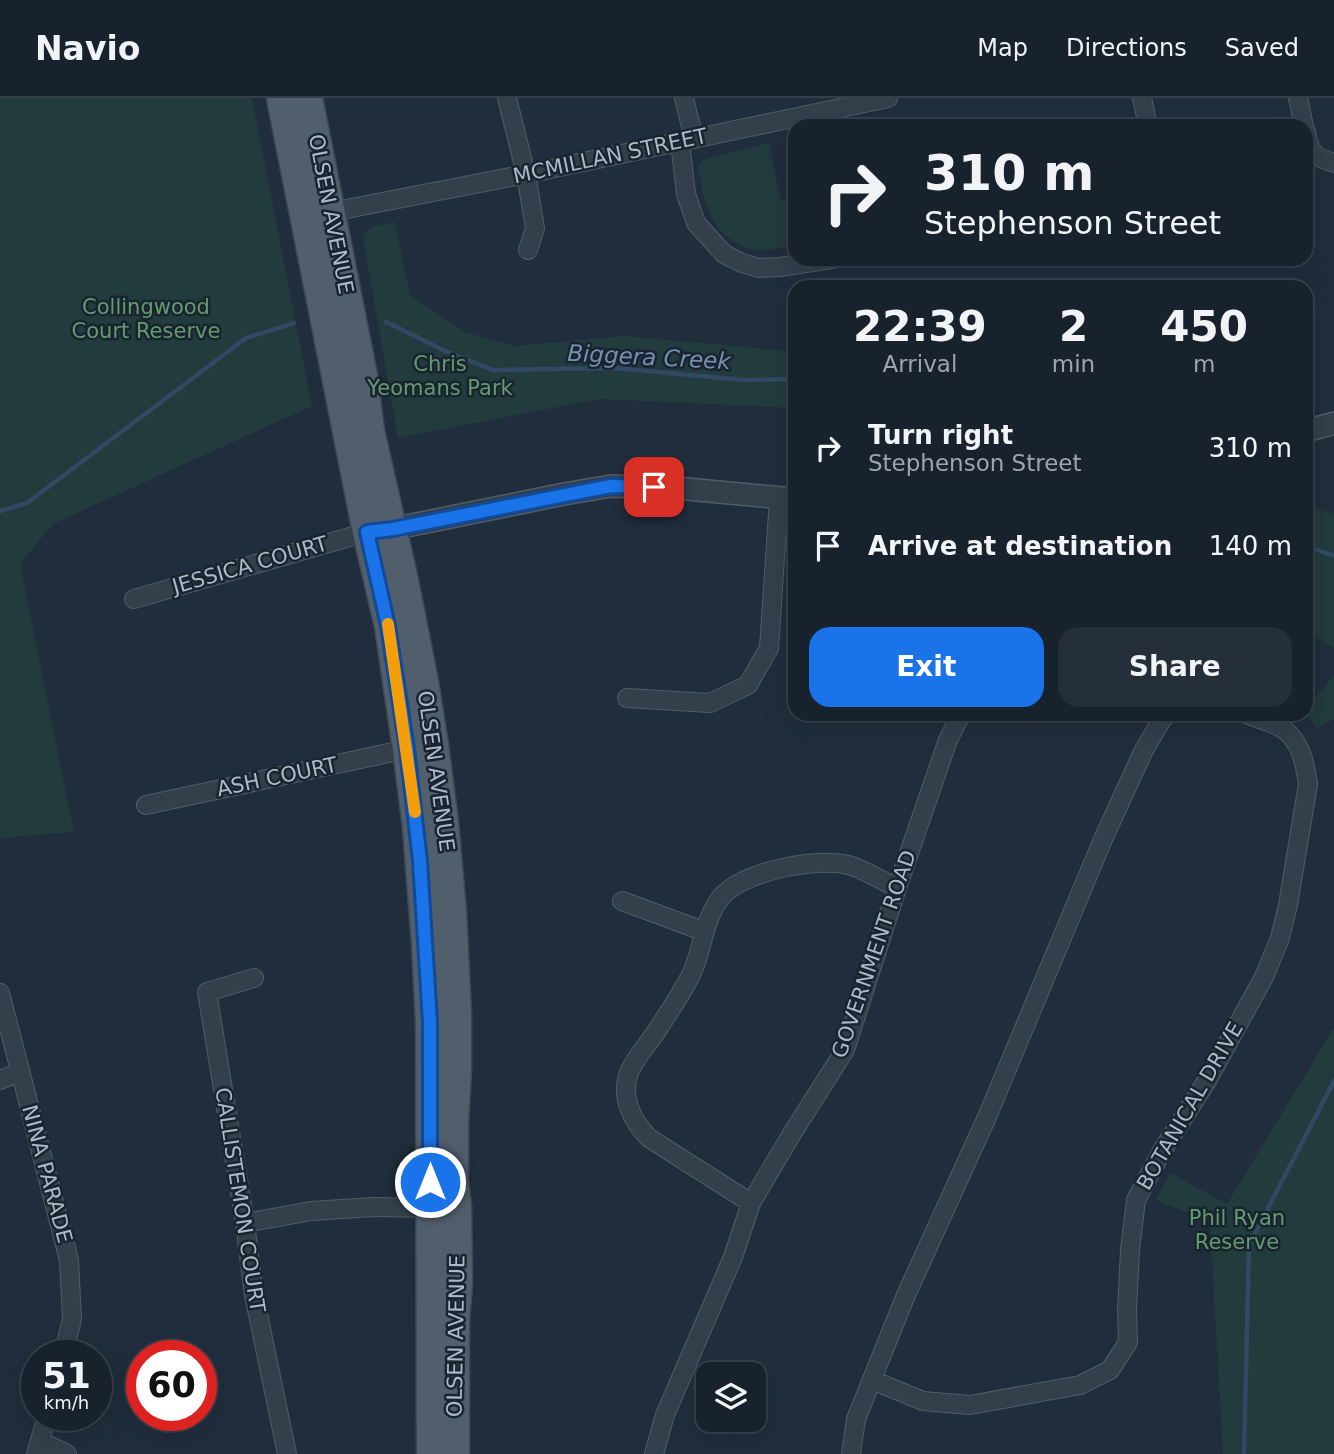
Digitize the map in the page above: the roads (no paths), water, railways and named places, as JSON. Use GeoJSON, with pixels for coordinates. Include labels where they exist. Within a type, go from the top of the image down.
{"type":"FeatureCollection","features":[{"type":"Feature","properties":{"kind":"main road","name":"OLSEN AVENUE"},"geometry":{"type":"LineString","coordinates":[[281,98],[380,530],[432,732],[448,862],[456,1004],[454,1180],[444,1208],[431,1454]]}},
{"type":"Feature","properties":{"kind":"main road","name":"OLSEN AVENUE"},"geometry":{"type":"LineString","coordinates":[[308,98],[363,376],[370,431],[384,499],[380,530],[388,626],[407,749],[420,861],[444,1208],[455,1454]]}},
{"type":"Feature","properties":{"kind":"street"},"geometry":{"type":"LineString","coordinates":[[507,98],[526,174],[535,228],[528,250]]}},
{"type":"Feature","properties":{"kind":"street"},"geometry":{"type":"LineString","coordinates":[[684,98],[687,140],[686,194],[696,223],[724,254],[742,263],[759,268],[788,266]]}},
{"type":"Feature","properties":{"kind":"street","name":"MCMILLAN STREET"},"geometry":{"type":"LineString","coordinates":[[331,212],[888,98]]}},
{"type":"Feature","properties":{"kind":"street"},"geometry":{"type":"LineString","coordinates":[[1142,98],[1146,119]]}},
{"type":"Feature","properties":{"kind":"street"},"geometry":{"type":"LineString","coordinates":[[1298,98],[1302,119]]}},
{"type":"Feature","properties":{"kind":"street"},"geometry":{"type":"LineString","coordinates":[[1313,153],[1322,160],[1334,163]]}},
{"type":"Feature","properties":{"kind":"street"},"geometry":{"type":"LineString","coordinates":[[1313,429],[1334,423]]}},
{"type":"Feature","properties":{"kind":"street"},"geometry":{"type":"LineString","coordinates":[[380,530],[611,486],[676,488],[787,498],[769,648],[748,685],[710,703],[627,698]]}},
{"type":"Feature","properties":{"kind":"street","name":"JESSICA COURT"},"geometry":{"type":"LineString","coordinates":[[134,599],[380,530]]}},
{"type":"Feature","properties":{"kind":"street","name":"GOVERNMENT ROAD"},"geometry":{"type":"LineString","coordinates":[[654,1454],[665,1415],[733,1257],[751,1203],[845,1050],[897,888],[948,740],[958,721]]}},
{"type":"Feature","properties":{"kind":"street"},"geometry":{"type":"LineString","coordinates":[[851,1454],[856,1419],[906,1295],[987,1117],[1104,837],[1143,752],[1161,721]]}},
{"type":"Feature","properties":{"kind":"street","name":"BOTANICAL DRIVE"},"geometry":{"type":"LineString","coordinates":[[872,1380],[923,1401],[970,1405],[1080,1385],[1110,1370],[1128,1342],[1130,1250],[1136,1200],[1161,1151],[1208,1079],[1264,977],[1280,938],[1288,905],[1308,784],[1306,767],[1293,739],[1283,730],[1262,721]]}},
{"type":"Feature","properties":{"kind":"street","name":"ASH COURT"},"geometry":{"type":"LineString","coordinates":[[146,805],[407,749]]}},
{"type":"Feature","properties":{"kind":"street"},"geometry":{"type":"LineString","coordinates":[[751,1203],[641,1131],[630,1112],[627,1100],[629,1072],[691,974],[703,931],[721,897],[732,887],[764,872],[827,862],[850,865],[897,888]]}},
{"type":"Feature","properties":{"kind":"street"},"geometry":{"type":"LineString","coordinates":[[622,901],[703,931]]}},
{"type":"Feature","properties":{"kind":"street","name":"CALLISTEMON COURT"},"geometry":{"type":"LineString","coordinates":[[254,978],[208,992],[254,1295],[287,1454]]}},
{"type":"Feature","properties":{"kind":"street","name":"NINA PARADE"},"geometry":{"type":"LineString","coordinates":[[0,993],[69,1260],[72,1319],[66,1340]]}},
{"type":"Feature","properties":{"kind":"street"},"geometry":{"type":"LineString","coordinates":[[0,1080],[20,1072]]}},
{"type":"Feature","properties":{"kind":"street"},"geometry":{"type":"LineString","coordinates":[[245,1223],[310,1211],[374,1206],[444,1208]]}},
{"type":"Feature","properties":{"kind":"street"},"geometry":{"type":"LineString","coordinates":[[43,1431],[38,1448],[67,1454]]}},
{"type":"Feature","properties":{"kind":"waterway","name":"Biggera Creek"},"geometry":{"type":"LineString","coordinates":[[386,322],[443,350],[493,370],[614,368],[744,380],[788,379]]}},
{"type":"Feature","properties":{"kind":"waterway","name":"Biggera Creek"},"geometry":{"type":"LineString","coordinates":[[0,511],[27,503],[246,338],[294,323]]}},
{"type":"Feature","properties":{"kind":"waterway","name":"Biggera Creek"},"geometry":{"type":"LineString","coordinates":[[1313,548],[1334,556]]}},
{"type":"Feature","properties":{"kind":"waterway"},"geometry":{"type":"LineString","coordinates":[[1244,1454],[1249,1245],[1334,1081]]}},
{"type":"Feature","properties":{"kind":"park label","name":"Collingwood Court Reserve"},"geometry":{"type":"Point","coordinates":[146,319]}},
{"type":"Feature","properties":{"kind":"park label","name":"Chris Yeomans Park"},"geometry":{"type":"Point","coordinates":[440,376]}},
{"type":"Feature","properties":{"kind":"park label","name":"Phil Ryan Reserve"},"geometry":{"type":"Point","coordinates":[1237,1230]}}]}
